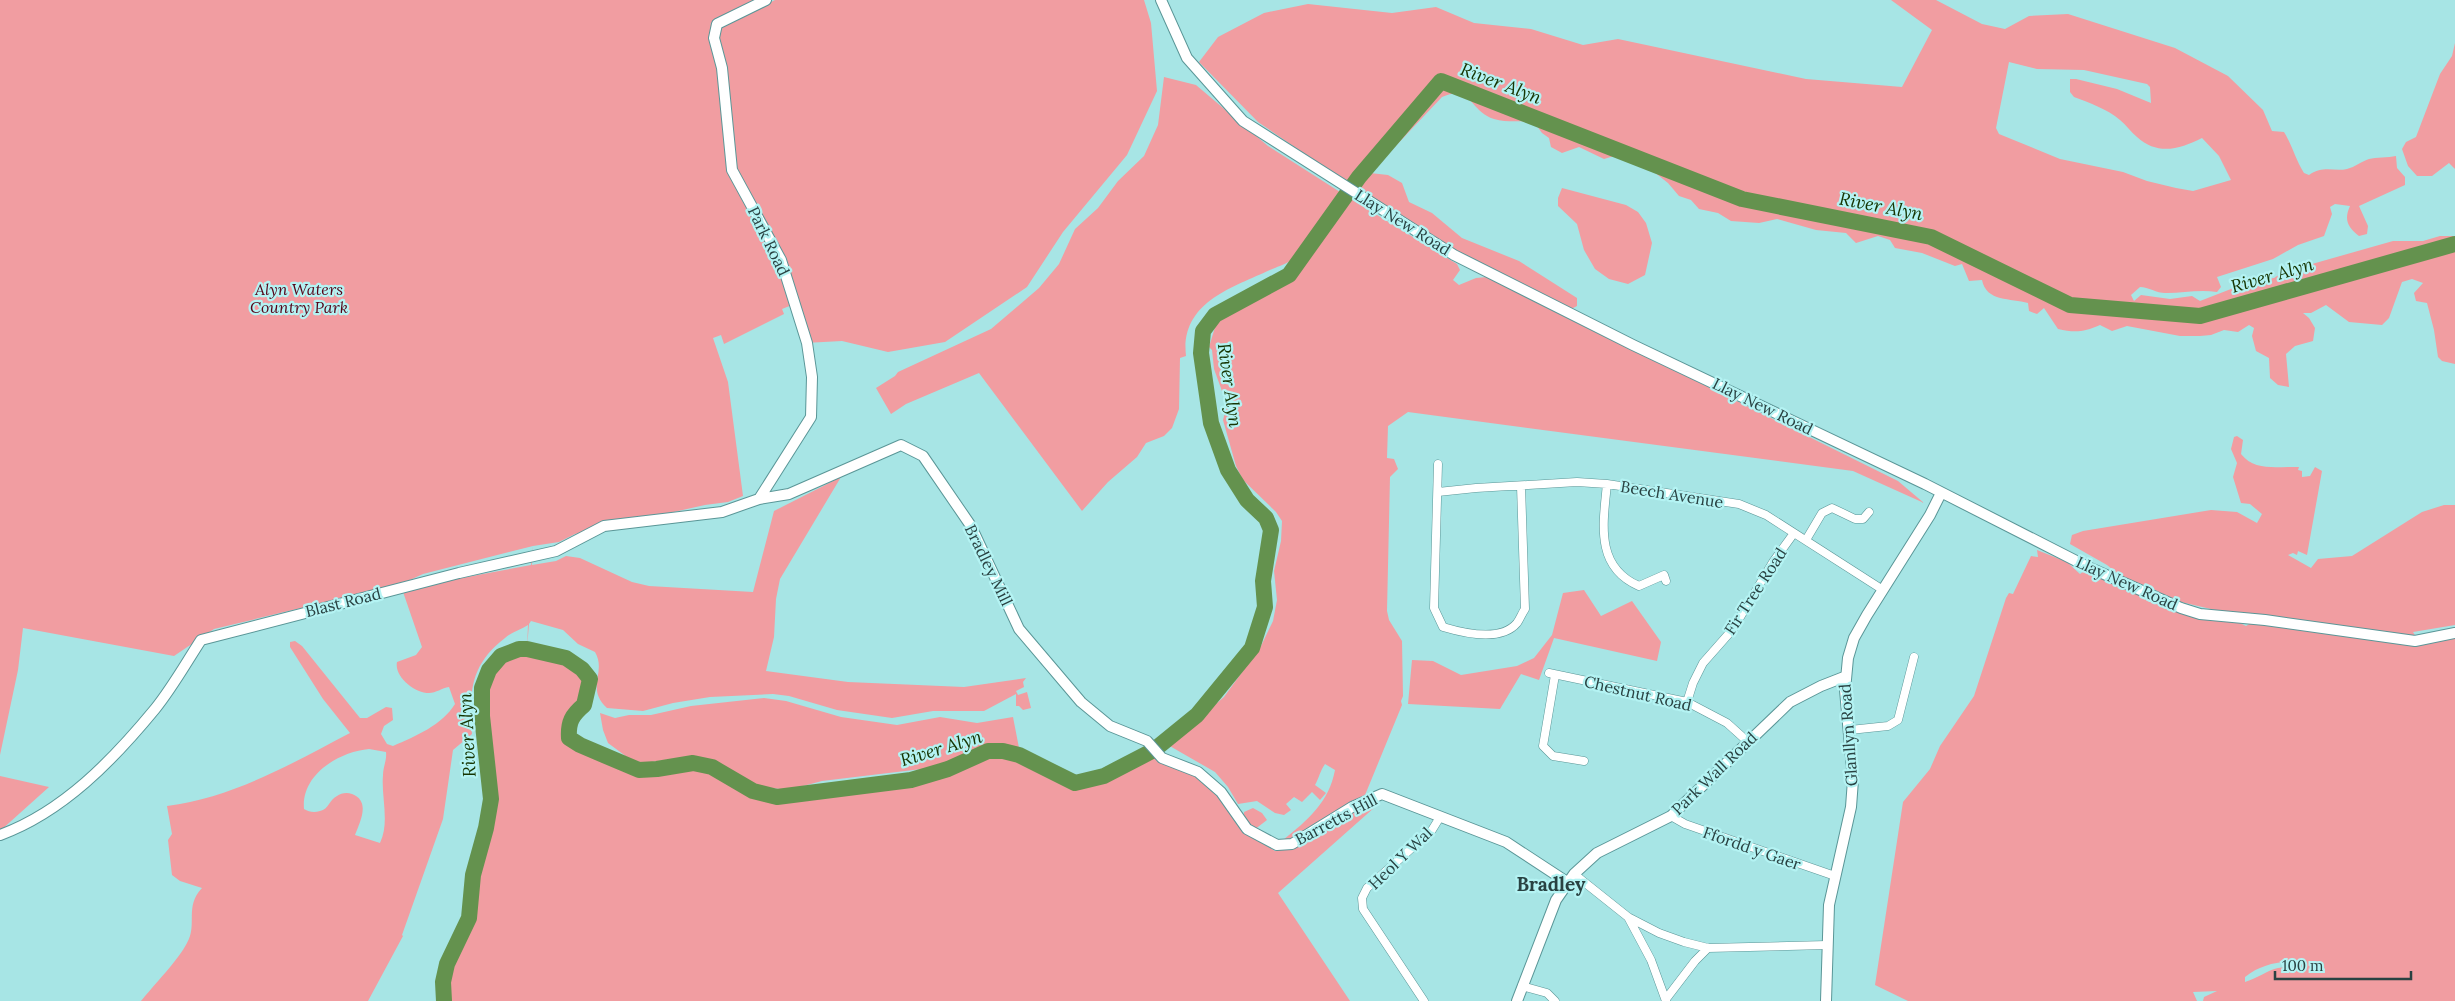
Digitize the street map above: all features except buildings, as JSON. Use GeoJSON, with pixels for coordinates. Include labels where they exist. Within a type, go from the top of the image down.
{"type":"FeatureCollection","features":[{"type":"Feature","properties":{"kind":"street","name":"Park Road"},"geometry":{"type":"LineString","coordinates":[[759,499],[811,417],[812,377],[807,343],[781,260],[732,170],[722,68],[714,38],[717,24],[766,0]]}},
{"type":"Feature","properties":{"kind":"street","name":"Llay New Road"},"geometry":{"type":"LineString","coordinates":[[1161,0],[1187,58],[1243,121],[1454,255],[1633,345],[1941,492],[2088,567],[2181,608],[2200,614],[2265,620],[2415,642],[2455,633]]}},
{"type":"Feature","properties":{"kind":"street","name":"Bradley Mill"},"geometry":{"type":"LineString","coordinates":[[759,499],[789,494],[900,445],[923,456],[971,526],[1019,629],[1081,702],[1110,726],[1147,741],[1162,758],[1198,772]]}},
{"type":"Feature","properties":{"kind":"street"},"geometry":{"type":"LineString","coordinates":[[1438,464],[1434,608],[1443,627],[1465,634],[1498,633],[1516,624],[1525,609],[1521,486]]}},
{"type":"Feature","properties":{"kind":"street","name":"Beech Avenue"},"geometry":{"type":"LineString","coordinates":[[1438,492],[1576,482],[1607,484],[1739,504],[1760,512],[1883,590]]}},
{"type":"Feature","properties":{"kind":"street"},"geometry":{"type":"LineString","coordinates":[[1607,484],[1604,521],[1605,550],[1623,579],[1639,586],[1664,575]]}},
{"type":"Feature","properties":{"kind":"street","name":"Glanllyn Road"},"geometry":{"type":"LineString","coordinates":[[1826,1001],[1829,905],[1851,807],[1853,780],[1844,677],[1854,638],[1930,515],[1941,492]]}},
{"type":"Feature","properties":{"kind":"street","name":"Blast Road"},"geometry":{"type":"LineString","coordinates":[[0,835],[16,829],[68,798],[97,772],[155,709],[201,640],[459,573],[556,551],[604,526],[722,512],[759,499]]}},
{"type":"Feature","properties":{"kind":"street"},"geometry":{"type":"LineString","coordinates":[[1806,540],[1822,513],[1832,508],[1855,519],[1863,519],[1869,512]]}},
{"type":"Feature","properties":{"kind":"street","name":"Fir Tree Road"},"geometry":{"type":"LineString","coordinates":[[1687,702],[1693,683],[1703,664],[1733,630],[1773,562],[1794,533]]}},
{"type":"Feature","properties":{"kind":"street"},"geometry":{"type":"LineString","coordinates":[[1850,730],[1888,726],[1898,720],[1914,656]]}},
{"type":"Feature","properties":{"kind":"street","name":"Chestnut Road"},"geometry":{"type":"LineString","coordinates":[[1581,759],[1553,756],[1543,746],[1552,674],[1687,702],[1727,723],[1747,741]]}},
{"type":"Feature","properties":{"kind":"street","name":"Park Wall Road"},"geometry":{"type":"LineString","coordinates":[[1517,1001],[1556,900],[1566,882],[1574,874],[1597,852],[1670,816],[1790,702],[1844,677]]}},
{"type":"Feature","properties":{"kind":"street","name":"Barretts Hill"},"geometry":{"type":"LineString","coordinates":[[1198,772],[1221,792],[1246,830],[1277,845],[1292,844],[1352,807],[1382,794],[1440,817]]}},
{"type":"Feature","properties":{"kind":"street","name":"Ffordd y Gaer"},"geometry":{"type":"LineString","coordinates":[[1670,816],[1685,824],[1835,876]]}},
{"type":"Feature","properties":{"kind":"street"},"geometry":{"type":"LineString","coordinates":[[1440,817],[1506,842],[1566,882]]}},
{"type":"Feature","properties":{"kind":"street","name":"Heol Y Wal"},"geometry":{"type":"LineString","coordinates":[[1424,1001],[1363,909],[1362,898],[1367,888],[1432,830],[1440,817]]}},
{"type":"Feature","properties":{"kind":"street"},"geometry":{"type":"LineString","coordinates":[[1574,874],[1628,917],[1658,934],[1708,948],[1827,945]]}},
{"type":"Feature","properties":{"kind":"street"},"geometry":{"type":"LineString","coordinates":[[1628,917],[1651,960],[1666,1000]]}},
{"type":"Feature","properties":{"kind":"street"},"geometry":{"type":"LineString","coordinates":[[1666,1000],[1695,961],[1708,948]]}},
{"type":"Feature","properties":{"kind":"street"},"geometry":{"type":"LineString","coordinates":[[1522,986],[1547,993],[1555,1001]]}},
{"type":"Feature","properties":{"kind":"green space","name":"Alyn Waters Country Park"},"geometry":{"type":"Polygon","coordinates":[[[0,0],[760,0],[710,24],[720,28],[775,0],[1144,0],[1151,23],[1157,91],[1127,155],[1063,232],[1027,287],[945,342],[888,352],[842,341],[805,343],[792,305],[782,309],[784,314],[724,344],[721,335],[713,338],[728,382],[743,496],[728,502],[705,505],[575,534],[559,542],[533,546],[423,574],[401,584],[214,629],[174,656],[23,628],[18,670],[0,755],[0,0]]]}},
{"type":"Feature","properties":{"kind":"green space"},"geometry":{"type":"Polygon","coordinates":[[[1891,0],[1936,0],[1982,24],[2005,29],[2029,16],[2068,14],[2175,48],[2228,76],[2263,110],[2272,131],[2284,132],[2304,173],[2309,175],[2324,169],[2342,170],[2369,159],[2396,156],[2397,168],[2405,177],[2405,185],[2359,206],[2368,226],[2367,234],[2359,236],[2349,226],[2347,215],[2350,206],[2335,204],[2330,207],[2332,214],[2324,236],[2298,245],[2273,259],[2217,277],[2221,287],[2217,292],[2164,293],[2140,287],[2131,295],[2134,301],[2141,295],[2170,299],[2192,296],[2200,301],[2249,282],[2274,278],[2292,266],[2296,272],[2303,272],[2312,264],[2393,241],[2423,241],[2440,236],[2455,236],[2455,364],[2442,361],[2438,357],[2427,303],[2416,301],[2414,293],[2423,283],[2412,279],[2402,282],[2389,318],[2382,325],[2349,322],[2326,305],[2311,313],[2303,313],[2309,318],[2315,328],[2313,341],[2295,346],[2286,354],[2289,387],[2278,385],[2270,378],[2269,358],[2256,351],[2252,336],[2254,328],[2249,325],[2238,332],[2224,330],[2211,335],[2200,336],[2180,336],[2127,326],[2112,331],[2100,325],[2079,331],[2058,329],[2044,308],[2037,314],[2029,311],[2028,303],[1994,296],[1984,287],[1982,280],[1969,281],[1962,264],[1955,266],[1922,253],[1895,248],[1890,240],[1878,236],[1856,243],[1846,233],[1816,230],[1777,219],[1759,223],[1731,221],[1718,213],[1699,209],[1691,200],[1679,196],[1668,183],[1644,164],[1621,154],[1604,159],[1579,147],[1562,153],[1551,147],[1549,138],[1542,133],[1534,122],[1494,119],[1486,115],[1465,96],[1452,94],[1442,97],[1370,173],[1388,175],[1402,183],[1409,202],[1432,213],[1462,238],[1519,261],[1577,298],[1577,306],[1571,309],[1460,253],[1346,182],[1258,122],[1199,62],[1218,37],[1264,13],[1308,4],[1392,13],[1436,7],[1474,23],[1531,29],[1583,45],[1618,39],[1806,79],[1902,87],[1932,30],[1891,0]],[[2009,62],[1996,128],[1999,134],[2060,159],[2123,172],[2147,181],[2176,188],[2193,191],[2231,180],[2219,156],[2202,138],[2177,148],[2161,149],[2153,147],[2137,137],[2115,116],[2074,97],[2070,92],[2070,79],[2076,79],[2117,89],[2151,103],[2150,87],[2147,84],[2084,70],[2037,69],[2009,62]]]}},
{"type":"Feature","properties":{"kind":"green space"},"geometry":{"type":"Polygon","coordinates":[[[2455,43],[2455,169],[2449,163],[2432,176],[2417,176],[2408,166],[2402,149],[2406,142],[2416,137],[2440,74],[2452,56],[2455,43]]]}},
{"type":"Feature","properties":{"kind":"green space"},"geometry":{"type":"Polygon","coordinates":[[[1164,77],[1196,85],[1268,146],[1340,192],[1312,238],[1291,260],[1225,291],[1200,310],[1191,323],[1186,338],[1186,356],[1180,358],[1179,409],[1172,428],[1164,436],[1146,443],[1137,457],[1108,482],[1082,511],[979,373],[906,404],[891,414],[876,388],[898,372],[991,329],[1039,288],[1059,264],[1075,229],[1098,208],[1118,181],[1144,156],[1158,125],[1164,77]]]}},
{"type":"Feature","properties":{"kind":"green space"},"geometry":{"type":"Polygon","coordinates":[[[1562,188],[1626,205],[1638,212],[1646,223],[1652,243],[1645,275],[1628,284],[1609,279],[1595,269],[1584,250],[1577,224],[1558,206],[1558,198],[1562,188]]]}},
{"type":"Feature","properties":{"kind":"green space"},"geometry":{"type":"Polygon","coordinates":[[[1351,199],[1457,264],[1460,270],[1453,280],[1459,285],[1476,278],[1487,277],[1898,481],[1924,503],[1853,471],[1408,412],[1388,426],[1387,458],[1394,459],[1398,469],[1390,477],[1387,611],[1389,620],[1402,641],[1402,705],[1363,800],[1291,841],[1283,840],[1309,818],[1323,801],[1335,770],[1325,764],[1322,769],[1315,785],[1326,793],[1320,800],[1312,792],[1302,802],[1294,797],[1286,804],[1291,810],[1284,815],[1275,813],[1257,801],[1238,804],[1228,787],[1215,772],[1168,745],[1224,697],[1261,646],[1273,621],[1277,600],[1274,571],[1281,541],[1282,521],[1276,512],[1243,480],[1236,466],[1223,420],[1227,405],[1214,369],[1212,350],[1209,347],[1216,324],[1234,311],[1257,300],[1261,294],[1296,274],[1351,199]]]}},
{"type":"Feature","properties":{"kind":"green space"},"geometry":{"type":"Polygon","coordinates":[[[2237,436],[2243,440],[2241,454],[2247,460],[2260,466],[2299,467],[2298,470],[2302,471],[2302,477],[2310,476],[2315,467],[2322,471],[2307,555],[2298,551],[2297,555],[2293,553],[2288,555],[2311,568],[2318,559],[2352,556],[2422,512],[2444,505],[2455,505],[2455,625],[2413,632],[2420,644],[2455,637],[2455,1001],[2203,1001],[2204,997],[2217,991],[2193,992],[2197,1001],[1908,1001],[1875,985],[1903,802],[1930,769],[1940,746],[1974,696],[2006,598],[2009,593],[2013,594],[2031,556],[2038,557],[2037,550],[2067,562],[2080,574],[2084,571],[2099,578],[2172,600],[2152,588],[2123,578],[2107,565],[2070,544],[2072,535],[2083,531],[2211,510],[2237,512],[2257,523],[2262,514],[2250,504],[2241,503],[2233,477],[2237,463],[2231,449],[2234,437],[2237,436]],[[2172,600],[2234,620],[2246,626],[2251,623],[2237,615],[2172,600]],[[2302,960],[2265,966],[2245,977],[2245,982],[2274,969],[2302,964],[2302,960]]]}},
{"type":"Feature","properties":{"kind":"green space"},"geometry":{"type":"Polygon","coordinates":[[[841,477],[780,579],[776,599],[774,637],[766,671],[848,682],[964,687],[1026,678],[1023,682],[1024,687],[1016,691],[1018,695],[1027,692],[1031,708],[1023,710],[1016,706],[1016,694],[984,711],[933,711],[892,718],[837,710],[789,696],[773,694],[710,697],[673,703],[643,711],[607,708],[598,694],[599,666],[595,652],[578,644],[563,630],[531,621],[529,624],[527,647],[528,625],[507,636],[493,648],[478,669],[472,692],[472,734],[453,750],[443,819],[403,936],[368,1001],[141,1001],[187,943],[190,936],[192,909],[197,895],[202,888],[180,881],[172,875],[168,840],[172,834],[167,806],[192,802],[216,795],[262,778],[350,733],[323,699],[290,647],[290,642],[295,641],[302,646],[360,718],[367,718],[386,707],[392,708],[393,720],[384,726],[381,734],[387,744],[393,746],[436,724],[455,704],[449,687],[432,693],[423,692],[412,687],[399,673],[397,662],[416,655],[422,647],[402,589],[531,565],[533,546],[532,565],[556,561],[566,556],[580,558],[632,582],[649,586],[753,592],[774,511],[841,477]],[[369,749],[357,751],[334,760],[315,776],[305,797],[304,809],[312,812],[320,811],[339,795],[352,794],[358,797],[363,807],[355,835],[380,843],[384,827],[383,772],[386,752],[369,749]]]}},
{"type":"Feature","properties":{"kind":"green space"},"geometry":{"type":"Polygon","coordinates":[[[1584,590],[1601,616],[1632,601],[1661,642],[1657,661],[1554,638],[1539,680],[1521,674],[1500,709],[1408,704],[1412,660],[1433,661],[1461,675],[1517,666],[1534,658],[1552,635],[1563,593],[1584,590]]]}},
{"type":"Feature","properties":{"kind":"green space"},"geometry":{"type":"Polygon","coordinates":[[[527,649],[554,655],[569,661],[590,679],[584,705],[576,712],[570,723],[569,738],[639,770],[693,763],[712,767],[753,791],[777,797],[911,780],[948,769],[988,751],[1003,751],[1019,755],[1076,783],[1104,776],[1154,750],[1197,774],[1221,792],[1245,831],[1275,851],[1372,800],[1375,807],[1278,893],[1350,1001],[444,1001],[443,982],[447,964],[469,918],[473,875],[486,828],[491,799],[482,716],[482,688],[489,670],[501,656],[527,649]]]}},
{"type":"Feature","properties":{"kind":"green space"},"geometry":{"type":"Polygon","coordinates":[[[764,698],[786,701],[841,717],[897,725],[940,717],[977,723],[1013,717],[1019,748],[988,746],[930,768],[822,781],[788,790],[755,786],[736,774],[696,758],[685,757],[645,763],[631,760],[608,743],[600,713],[615,718],[629,715],[651,715],[691,706],[764,698]]]}},
{"type":"Feature","properties":{"kind":"green space"},"geometry":{"type":"Polygon","coordinates":[[[0,776],[49,787],[0,831],[0,776]]]}},
{"type":"Feature","properties":{"kind":"green space"},"geometry":{"type":"Polygon","coordinates":[[[1253,808],[1262,813],[1267,820],[1254,830],[1244,820],[1244,812],[1253,808]]]}},
{"type":"Feature","properties":{"kind":"waterway","name":"River Alyn"},"geometry":{"type":"LineString","coordinates":[[444,1001],[443,982],[447,964],[469,918],[473,875],[486,828],[491,799],[482,716],[482,688],[489,670],[501,656],[519,649],[527,649],[566,658],[582,669],[590,679],[584,705],[576,712],[569,728],[569,738],[580,745],[639,770],[693,763],[712,767],[753,791],[777,797],[911,780],[948,769],[988,751],[1003,751],[1019,755],[1075,783],[1104,776],[1154,750],[1197,715],[1252,648],[1265,607],[1263,581],[1271,530],[1266,518],[1247,500],[1228,470],[1211,423],[1201,353],[1203,331],[1215,315],[1289,275],[1359,177],[1441,81],[1742,199],[1931,237],[2070,305],[2200,316],[2455,244]]}},
{"type":"Feature","properties":{"kind":"district","name":"Bradley"},"geometry":{"type":"Point","coordinates":[1551,884]}}]}
